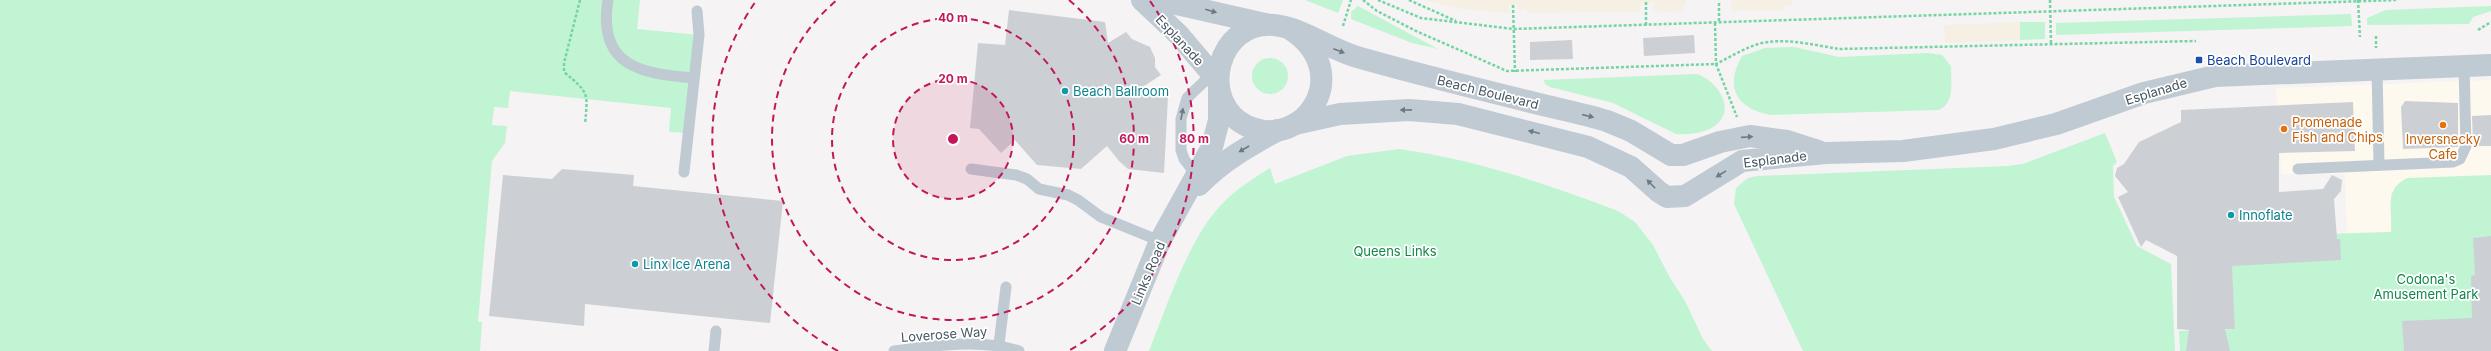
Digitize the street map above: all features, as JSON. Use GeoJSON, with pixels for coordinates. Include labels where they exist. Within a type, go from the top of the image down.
{"type":"FeatureCollection","features":[{"type":"Feature","properties":{"kind":"street","name":"Esplanade"},"geometry":{"type":"LineString","coordinates":[[1142,0],[1179,35],[1217,78]]}},
{"type":"Feature","properties":{"kind":"street","name":"Esplanade"},"geometry":{"type":"LineString","coordinates":[[1159,0],[1206,9],[1238,20],[1282,27]]}},
{"type":"Feature","properties":{"kind":"street"},"geometry":{"type":"LineString","coordinates":[[1282,27],[1304,38],[1315,51],[1321,67],[1322,84],[1317,100],[1308,114],[1286,127],[1262,130],[1248,126],[1230,111],[1217,78],[1224,52],[1233,40],[1252,29],[1282,27]]}},
{"type":"Feature","properties":{"kind":"street","name":"Beach Boulevard"},"geometry":{"type":"LineString","coordinates":[[1282,27],[1353,56],[1445,82],[1607,121],[1631,131],[1671,155],[1683,155]]}},
{"type":"Feature","properties":{"kind":"street","name":"Esplanade"},"geometry":{"type":"LineString","coordinates":[[1286,127],[1340,114],[1409,110],[1458,114],[1588,147],[1631,167],[1658,192],[1667,197],[1686,196],[1742,161],[1826,153],[1955,146],[2002,138],[2056,124],[2144,93],[2209,77],[2491,65]]}},
{"type":"Feature","properties":{"kind":"street","name":"Links Road"},"geometry":{"type":"LineString","coordinates":[[1115,351],[1160,241],[1186,197],[1217,135],[1217,78]]}},
{"type":"Feature","properties":{"kind":"street","name":"Links Road"},"geometry":{"type":"LineString","coordinates":[[1186,197],[1213,171],[1230,158],[1286,127]]}},
{"type":"Feature","properties":{"kind":"street","name":"Esplanade"},"geometry":{"type":"LineString","coordinates":[[1683,155],[1715,143],[1750,136],[1787,141],[1826,153]]}},
{"type":"Feature","properties":{"kind":"lane"},"geometry":{"type":"LineString","coordinates":[[608,0],[606,12],[608,32],[612,45],[620,57],[634,67],[650,73],[694,78]]}},
{"type":"Feature","properties":{"kind":"lane"},"geometry":{"type":"LineString","coordinates":[[684,172],[699,35],[697,11]]}},
{"type":"Feature","properties":{"kind":"lane"},"geometry":{"type":"LineString","coordinates":[[2298,169],[2453,162],[2463,156],[2466,146],[2464,66]]}},
{"type":"Feature","properties":{"kind":"lane"},"geometry":{"type":"LineString","coordinates":[[2377,69],[2379,165]]}},
{"type":"Feature","properties":{"kind":"lane"},"geometry":{"type":"LineString","coordinates":[[1197,176],[1184,159],[1180,150],[1181,119],[1187,98],[1217,78]]}},
{"type":"Feature","properties":{"kind":"lane"},"geometry":{"type":"LineString","coordinates":[[971,169],[1016,175],[1027,179],[1039,189],[1074,197],[1101,217],[1160,241]]}},
{"type":"Feature","properties":{"kind":"lane"},"geometry":{"type":"LineString","coordinates":[[999,344],[1006,287]]}},
{"type":"Feature","properties":{"kind":"lane"},"geometry":{"type":"LineString","coordinates":[[714,351],[716,331]]}},
{"type":"Feature","properties":{"kind":"lane","name":"Loverose Way"},"geometry":{"type":"LineString","coordinates":[[894,351],[956,345],[999,344],[1019,351]]}},
{"type":"Feature","properties":{"kind":"path"},"geometry":{"type":"LineString","coordinates":[[580,0],[564,63],[564,72],[586,91],[588,99],[585,124]]}},
{"type":"Feature","properties":{"kind":"path"},"geometry":{"type":"LineString","coordinates":[[1343,26],[1351,0]]}},
{"type":"Feature","properties":{"kind":"path"},"geometry":{"type":"LineString","coordinates":[[1363,0],[1377,11],[1416,31],[1507,71],[1515,72],[1716,64],[1743,50],[1767,42],[1805,44],[1839,50],[2196,41]]}},
{"type":"Feature","properties":{"kind":"path"},"geometry":{"type":"LineString","coordinates":[[1378,0],[1421,18],[1514,29],[2396,0]]}},
{"type":"Feature","properties":{"kind":"path"},"geometry":{"type":"LineString","coordinates":[[1409,0],[1458,22]]}},
{"type":"Feature","properties":{"kind":"path"},"geometry":{"type":"LineString","coordinates":[[1646,0],[1646,25]]}},
{"type":"Feature","properties":{"kind":"path"},"geometry":{"type":"LineString","coordinates":[[2050,0],[2051,44]]}},
{"type":"Feature","properties":{"kind":"path"},"geometry":{"type":"LineString","coordinates":[[2358,1],[2360,37]]}},
{"type":"Feature","properties":{"kind":"path"},"geometry":{"type":"LineString","coordinates":[[1719,3],[1719,23]]}},
{"type":"Feature","properties":{"kind":"path"},"geometry":{"type":"LineString","coordinates":[[1513,4],[1515,72]]}},
{"type":"Feature","properties":{"kind":"path"},"geometry":{"type":"LineString","coordinates":[[2478,30],[2491,22]]}},
{"type":"Feature","properties":{"kind":"path"},"geometry":{"type":"LineString","coordinates":[[1715,23],[1716,64],[1738,120]]}},
{"type":"Feature","properties":{"kind":"shaded area"},"geometry":{"type":"Polygon","coordinates":[[[2491,80],[2491,236],[2391,192],[2391,232],[2347,233],[2345,174],[2281,174],[2276,88],[2491,80]]]}},
{"type":"Feature","properties":{"kind":"green space"},"geometry":{"type":"Polygon","coordinates":[[[0,0],[640,0],[637,29],[699,35],[687,133],[669,132],[671,108],[510,91],[508,108],[494,107],[492,125],[507,126],[505,143],[492,161],[478,322],[482,322],[480,351],[0,351],[0,0]]]}},
{"type":"Feature","properties":{"kind":"green space"},"geometry":{"type":"Polygon","coordinates":[[[1305,0],[1343,0],[1338,13],[1305,0]]]}},
{"type":"Feature","properties":{"kind":"green space"},"geometry":{"type":"Polygon","coordinates":[[[1358,6],[1438,49],[1412,43],[1351,19],[1351,12],[1358,6]]]}},
{"type":"Feature","properties":{"kind":"green space"},"geometry":{"type":"Polygon","coordinates":[[[2491,6],[2491,11],[2473,17],[2469,24],[2367,25],[2367,18],[2386,10],[2491,6]]]}},
{"type":"Feature","properties":{"kind":"green space"},"geometry":{"type":"Polygon","coordinates":[[[2351,14],[2352,26],[2056,35],[2056,23],[2351,14]]]}},
{"type":"Feature","properties":{"kind":"green space"},"geometry":{"type":"Polygon","coordinates":[[[2020,22],[2045,22],[2045,39],[2020,40],[2020,22]]]}},
{"type":"Feature","properties":{"kind":"green space"},"geometry":{"type":"Polygon","coordinates":[[[1794,47],[1839,57],[1928,53],[1942,55],[1951,66],[1950,98],[1943,107],[1938,110],[1771,115],[1750,108],[1742,102],[1734,87],[1734,78],[1742,56],[1765,48],[1794,47]]]}},
{"type":"Feature","properties":{"kind":"green space"},"geometry":{"type":"Polygon","coordinates":[[[1274,58],[1283,63],[1287,69],[1287,83],[1283,89],[1274,94],[1266,94],[1257,89],[1253,83],[1252,72],[1257,63],[1263,59],[1274,58]]]}},
{"type":"Feature","properties":{"kind":"green space"},"geometry":{"type":"Polygon","coordinates":[[[1697,74],[1710,82],[1721,94],[1725,109],[1723,116],[1714,126],[1698,133],[1687,134],[1676,134],[1613,103],[1550,87],[1545,84],[1544,80],[1697,74]]]}},
{"type":"Feature","properties":{"kind":"green space"},"geometry":{"type":"Polygon","coordinates":[[[2105,133],[2117,162],[2113,166],[2114,197],[2137,246],[2171,264],[2175,351],[1803,351],[1734,204],[1736,188],[1748,178],[1757,176],[2008,166],[2023,164],[2105,133]]]}},
{"type":"Feature","properties":{"kind":"green space","name":"Queens Links"},"geometry":{"type":"Polygon","coordinates":[[[1399,149],[1427,153],[1483,166],[1564,191],[1618,211],[1635,222],[1653,245],[1670,278],[1685,301],[1703,339],[1712,351],[1149,351],[1190,251],[1212,215],[1235,192],[1270,168],[1275,184],[1347,156],[1399,149]]]}},
{"type":"Feature","properties":{"kind":"green space","name":"Codona's Amusement Park"},"geometry":{"type":"Polygon","coordinates":[[[2491,175],[2491,351],[2180,351],[2179,331],[2235,329],[2230,237],[2391,232],[2392,194],[2395,188],[2407,178],[2491,175]]]}},
{"type":"Feature","properties":{"kind":"sand"},"geometry":{"type":"Polygon","coordinates":[[[1424,0],[1686,0],[1686,6],[1683,6],[1683,11],[1660,12],[1656,9],[1653,12],[1653,3],[1641,2],[1640,12],[1528,13],[1526,9],[1522,9],[1519,13],[1518,4],[1509,5],[1509,13],[1461,9],[1424,0]]]}},
{"type":"Feature","properties":{"kind":"sand"},"geometry":{"type":"Polygon","coordinates":[[[1731,0],[1792,0],[1792,5],[1785,5],[1785,10],[1732,11],[1731,0]]]}},
{"type":"Feature","properties":{"kind":"sand"},"geometry":{"type":"Polygon","coordinates":[[[2020,22],[2020,40],[1945,43],[1944,25],[2020,22]]]}},
{"type":"Feature","properties":{"kind":"building","name":"Beach Ballroom"},"geometry":{"type":"Polygon","coordinates":[[[1009,10],[1105,22],[1108,43],[1126,32],[1132,39],[1150,47],[1155,58],[1155,67],[1161,75],[1135,92],[1168,97],[1164,173],[1128,169],[1119,161],[1107,146],[1081,169],[1037,165],[1015,140],[1001,153],[979,129],[970,128],[978,43],[1005,45],[1009,10]]]}},
{"type":"Feature","properties":{"kind":"building"},"geometry":{"type":"Polygon","coordinates":[[[1694,35],[1695,53],[1644,56],[1643,38],[1694,35]]]}},
{"type":"Feature","properties":{"kind":"building"},"geometry":{"type":"Polygon","coordinates":[[[1572,40],[1573,59],[1530,60],[1530,42],[1572,40]]]}},
{"type":"Feature","properties":{"kind":"building"},"geometry":{"type":"Polygon","coordinates":[[[2405,101],[2458,103],[2458,147],[2403,149],[2401,107],[2405,101]]]}},
{"type":"Feature","properties":{"kind":"building","name":"Innoflate"},"geometry":{"type":"Polygon","coordinates":[[[2353,102],[2355,151],[2279,153],[2279,192],[2323,189],[2332,175],[2342,180],[2341,191],[2334,199],[2337,239],[2340,239],[2341,260],[2232,266],[2235,329],[2225,329],[2230,351],[2186,351],[2189,330],[2177,329],[2177,256],[2146,240],[2141,247],[2118,197],[2128,192],[2115,176],[2117,168],[2124,164],[2139,142],[2181,122],[2181,110],[2353,102]]]}},
{"type":"Feature","properties":{"kind":"building"},"geometry":{"type":"Polygon","coordinates":[[[2491,115],[2491,146],[2473,146],[2472,116],[2491,115]]]}},
{"type":"Feature","properties":{"kind":"building","name":"Linx Ice Arena"},"geometry":{"type":"Polygon","coordinates":[[[562,169],[634,175],[633,186],[783,201],[770,323],[585,304],[584,326],[489,316],[503,175],[552,179],[562,169]]]}},
{"type":"Feature","properties":{"kind":"building"},"geometry":{"type":"Polygon","coordinates":[[[2491,236],[2491,351],[2404,351],[2402,321],[2472,318],[2471,276],[2475,275],[2473,238],[2491,236]]]}},
{"type":"Feature","properties":{"kind":"place","name":"Beach Boulevard"},"geometry":{"type":"Point","coordinates":[2199,60]}},
{"type":"Feature","properties":{"kind":"place","name":"Beach Ballroom"},"geometry":{"type":"Point","coordinates":[1065,91]}},
{"type":"Feature","properties":{"kind":"place","name":"Inversnecky Cafe"},"geometry":{"type":"Point","coordinates":[2443,125]}},
{"type":"Feature","properties":{"kind":"place","name":"Promenade Fish and Chips"},"geometry":{"type":"Point","coordinates":[2284,129]}},
{"type":"Feature","properties":{"kind":"place","name":"Innoflate"},"geometry":{"type":"Point","coordinates":[2231,215]}},
{"type":"Feature","properties":{"kind":"place","name":"Linx Ice Arena"},"geometry":{"type":"Point","coordinates":[635,264]}}]}
